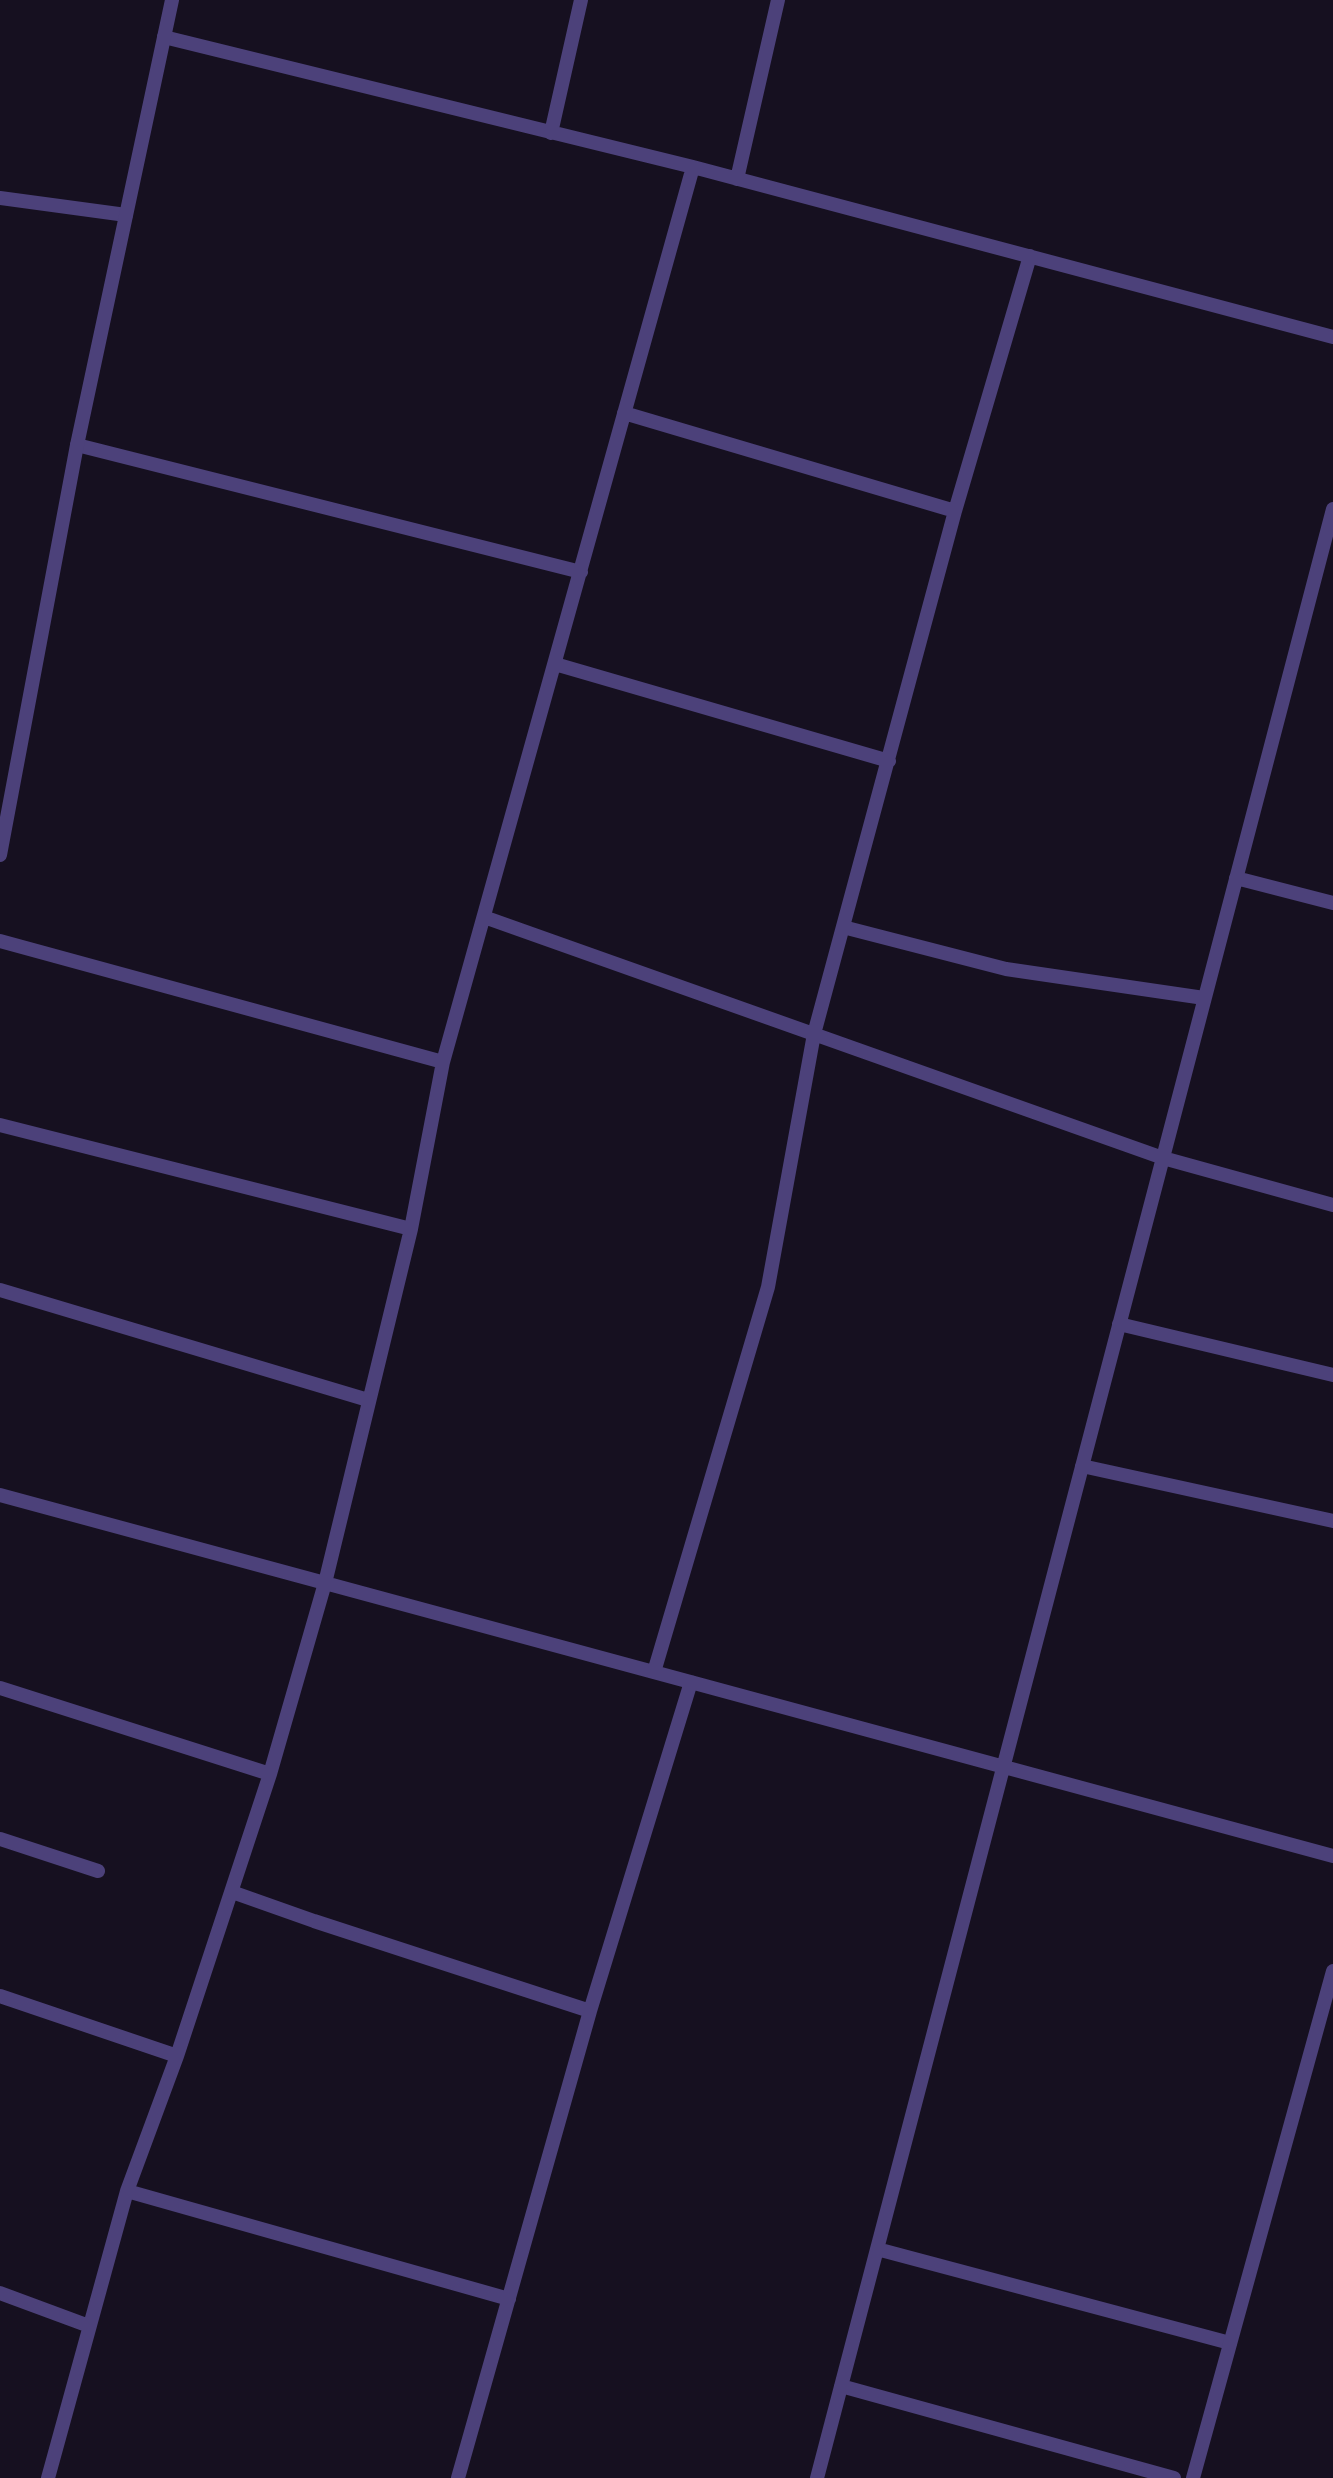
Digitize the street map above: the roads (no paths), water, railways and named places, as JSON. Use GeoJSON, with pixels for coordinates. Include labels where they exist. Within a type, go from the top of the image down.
{"type":"FeatureCollection","features":[{"type":"Feature","properties":{"kind":"street"},"geometry":{"type":"LineString","coordinates":[[0,855],[77,445],[172,0]]}},
{"type":"Feature","properties":{"kind":"street"},"geometry":{"type":"LineString","coordinates":[[551,132],[581,0]]}},
{"type":"Feature","properties":{"kind":"street"},"geometry":{"type":"LineString","coordinates":[[737,179],[778,0]]}},
{"type":"Feature","properties":{"kind":"street"},"geometry":{"type":"LineString","coordinates":[[164,37],[693,167],[1333,337]]}},
{"type":"Feature","properties":{"kind":"street"},"geometry":{"type":"LineString","coordinates":[[48,2478],[127,2191],[177,2056],[232,1892],[270,1774],[325,1583],[411,1230],[443,1062],[693,167]]}},
{"type":"Feature","properties":{"kind":"street"},"geometry":{"type":"LineString","coordinates":[[0,198],[126,215]]}},
{"type":"Feature","properties":{"kind":"street"},"geometry":{"type":"LineString","coordinates":[[654,1672],[768,1287],[814,1034],[955,511],[1030,256]]}},
{"type":"Feature","properties":{"kind":"street"},"geometry":{"type":"LineString","coordinates":[[624,414],[955,511]]}},
{"type":"Feature","properties":{"kind":"street"},"geometry":{"type":"LineString","coordinates":[[77,445],[580,572]]}},
{"type":"Feature","properties":{"kind":"street"},"geometry":{"type":"LineString","coordinates":[[817,2478],[1333,509]]}},
{"type":"Feature","properties":{"kind":"street"},"geometry":{"type":"LineString","coordinates":[[555,664],[889,761]]}},
{"type":"Feature","properties":{"kind":"street"},"geometry":{"type":"LineString","coordinates":[[1236,878],[1333,902]]}},
{"type":"Feature","properties":{"kind":"street"},"geometry":{"type":"LineString","coordinates":[[484,917],[1163,1158],[1333,1205]]}},
{"type":"Feature","properties":{"kind":"street"},"geometry":{"type":"LineString","coordinates":[[843,927],[1006,969],[1204,998]]}},
{"type":"Feature","properties":{"kind":"street"},"geometry":{"type":"LineString","coordinates":[[0,941],[443,1062]]}},
{"type":"Feature","properties":{"kind":"street"},"geometry":{"type":"LineString","coordinates":[[0,1125],[411,1230]]}},
{"type":"Feature","properties":{"kind":"street"},"geometry":{"type":"LineString","coordinates":[[0,1290],[369,1401]]}},
{"type":"Feature","properties":{"kind":"street"},"geometry":{"type":"LineString","coordinates":[[1119,1324],[1333,1375]]}},
{"type":"Feature","properties":{"kind":"street"},"geometry":{"type":"LineString","coordinates":[[1082,1466],[1333,1521]]}},
{"type":"Feature","properties":{"kind":"street"},"geometry":{"type":"LineString","coordinates":[[0,1495],[1333,1856]]}},
{"type":"Feature","properties":{"kind":"street"},"geometry":{"type":"LineString","coordinates":[[458,2478],[590,2011],[691,1682]]}},
{"type":"Feature","properties":{"kind":"street"},"geometry":{"type":"LineString","coordinates":[[0,1688],[270,1774]]}},
{"type":"Feature","properties":{"kind":"street"},"geometry":{"type":"LineString","coordinates":[[0,1839],[98,1871]]}},
{"type":"Feature","properties":{"kind":"street"},"geometry":{"type":"LineString","coordinates":[[232,1892],[590,2011]]}},
{"type":"Feature","properties":{"kind":"street"},"geometry":{"type":"LineString","coordinates":[[1193,2478],[1333,1971]]}},
{"type":"Feature","properties":{"kind":"street"},"geometry":{"type":"LineString","coordinates":[[0,1996],[177,2056]]}},
{"type":"Feature","properties":{"kind":"street"},"geometry":{"type":"LineString","coordinates":[[127,2191],[509,2299]]}},
{"type":"Feature","properties":{"kind":"street"},"geometry":{"type":"LineString","coordinates":[[877,2249],[1230,2343]]}},
{"type":"Feature","properties":{"kind":"street"},"geometry":{"type":"LineString","coordinates":[[0,2293],[89,2326]]}},
{"type":"Feature","properties":{"kind":"street"},"geometry":{"type":"LineString","coordinates":[[841,2386],[1174,2478]]}}]}
